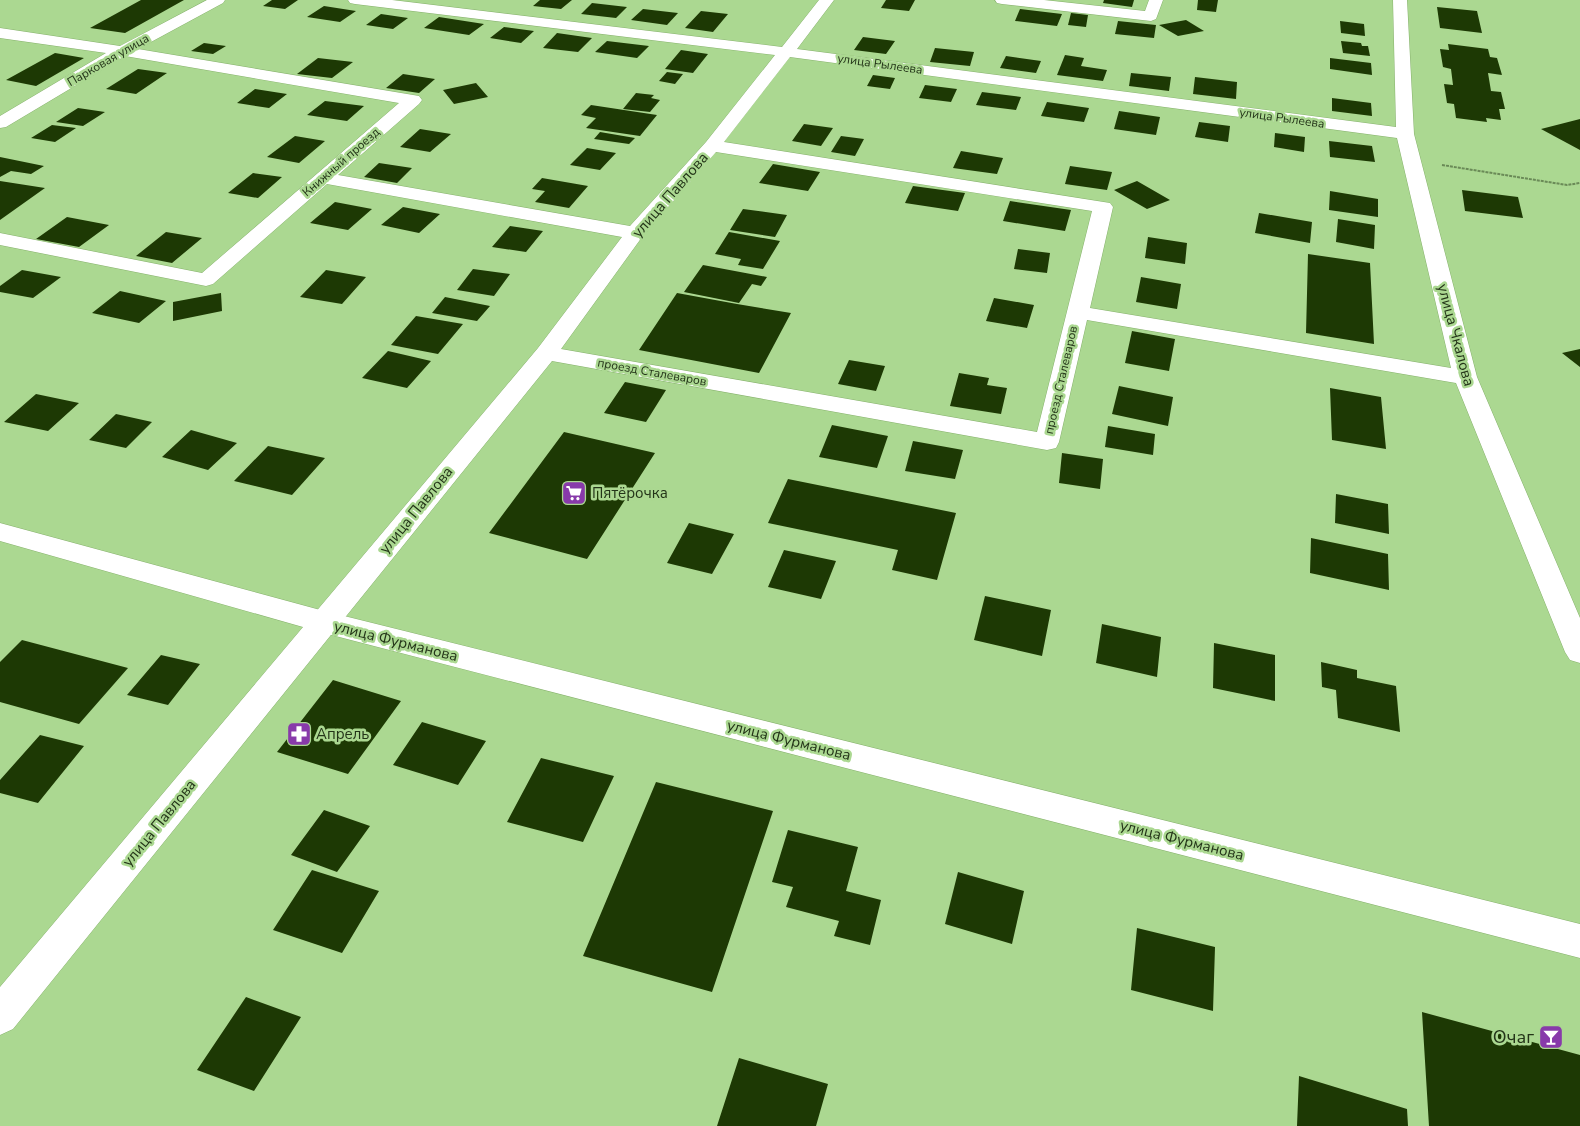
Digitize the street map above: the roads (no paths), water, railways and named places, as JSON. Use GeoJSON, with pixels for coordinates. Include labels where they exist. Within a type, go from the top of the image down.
{"type":"FeatureCollection","features":[{"type":"Feature","properties":{"kind":"street","name":"Парковая улица"},"geometry":{"type":"LineString","coordinates":[[0,123],[122,51],[218,0]]}},
{"type":"Feature","properties":{"kind":"street","name":"улица Рылеева"},"geometry":{"type":"LineString","coordinates":[[355,0],[787,52],[1405,134]]}},
{"type":"Feature","properties":{"kind":"street","name":"улица Павлова"},"geometry":{"type":"LineString","coordinates":[[0,1016],[546,353],[635,233],[712,146],[827,0]]}},
{"type":"Feature","properties":{"kind":"street"},"geometry":{"type":"LineString","coordinates":[[1002,0],[1151,16],[1156,0]]}},
{"type":"Feature","properties":{"kind":"street","name":"улица Чкалова"},"geometry":{"type":"LineString","coordinates":[[1400,0],[1405,134],[1465,377],[1580,652]]}},
{"type":"Feature","properties":{"kind":"street"},"geometry":{"type":"LineString","coordinates":[[0,33],[122,51]]}},
{"type":"Feature","properties":{"kind":"street","name":"Книжный проезд"},"geometry":{"type":"LineString","coordinates":[[0,239],[206,280],[413,100],[122,51]]}},
{"type":"Feature","properties":{"kind":"street","name":"проезд Сталеваров"},"geometry":{"type":"LineString","coordinates":[[546,353],[1047,442],[1103,207],[712,146]]}},
{"type":"Feature","properties":{"kind":"street"},"geometry":{"type":"LineString","coordinates":[[323,178],[635,233]]}},
{"type":"Feature","properties":{"kind":"street"},"geometry":{"type":"LineString","coordinates":[[1077,312],[1465,377]]}},
{"type":"Feature","properties":{"kind":"street","name":"улица Фурманова"},"geometry":{"type":"LineString","coordinates":[[0,532],[324,622],[1580,941]]}},
{"type":"Feature","properties":{"kind":"place","name":"Пятёрочка"},"geometry":{"type":"Point","coordinates":[574,493]}},
{"type":"Feature","properties":{"kind":"place","name":"Апрель"},"geometry":{"type":"Point","coordinates":[299,734]}},
{"type":"Feature","properties":{"kind":"place","name":"Очаг"},"geometry":{"type":"Point","coordinates":[1551,1037]}}]}
